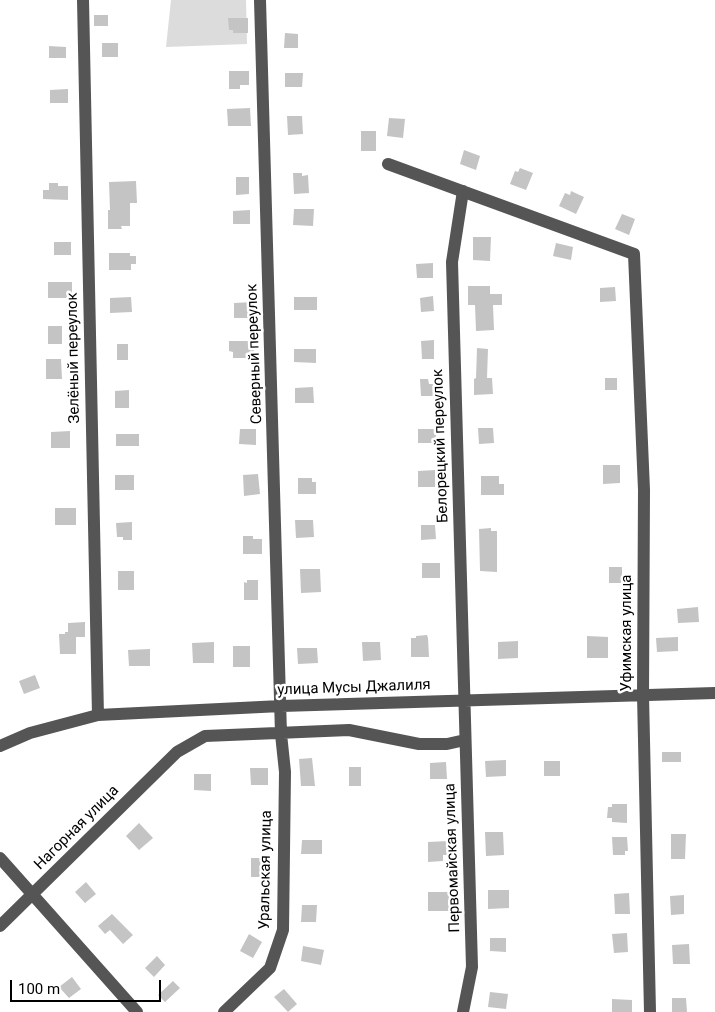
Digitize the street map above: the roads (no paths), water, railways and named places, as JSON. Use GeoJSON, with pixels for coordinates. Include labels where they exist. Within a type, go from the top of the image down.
{"type":"FeatureCollection","features":[{"type":"Feature","properties":{"kind":"street","name":"Зелёный переулок"},"geometry":{"type":"LineString","coordinates":[[83,0],[98,715]]}},
{"type":"Feature","properties":{"kind":"street","name":"Северный переулок"},"geometry":{"type":"LineString","coordinates":[[260,0],[281,706]]}},
{"type":"Feature","properties":{"kind":"street"},"geometry":{"type":"LineString","coordinates":[[388,164],[463,191]]}},
{"type":"Feature","properties":{"kind":"street","name":"Уфимская улица"},"geometry":{"type":"LineString","coordinates":[[463,191],[634,254],[644,490],[643,695],[650,1012]]}},
{"type":"Feature","properties":{"kind":"street","name":"Белорецкий переулок"},"geometry":{"type":"LineString","coordinates":[[463,191],[452,262],[464,701]]}},
{"type":"Feature","properties":{"kind":"street","name":"улица Мусы Джалиля"},"geometry":{"type":"LineString","coordinates":[[0,746],[30,733],[98,715],[281,706],[715,693]]}},
{"type":"Feature","properties":{"kind":"street","name":"Первомайская улица"},"geometry":{"type":"LineString","coordinates":[[463,1012],[472,967],[464,701]]}},
{"type":"Feature","properties":{"kind":"street","name":"Уральская улица"},"geometry":{"type":"LineString","coordinates":[[224,1012],[270,968],[283,930],[285,772],[281,734],[281,706]]}},
{"type":"Feature","properties":{"kind":"street","name":"Нагорная улица"},"geometry":{"type":"LineString","coordinates":[[0,926],[33,896],[177,752],[205,736],[349,730],[419,744],[447,744],[465,740]]}},
{"type":"Feature","properties":{"kind":"street"},"geometry":{"type":"LineString","coordinates":[[0,858],[137,1012]]}}]}
